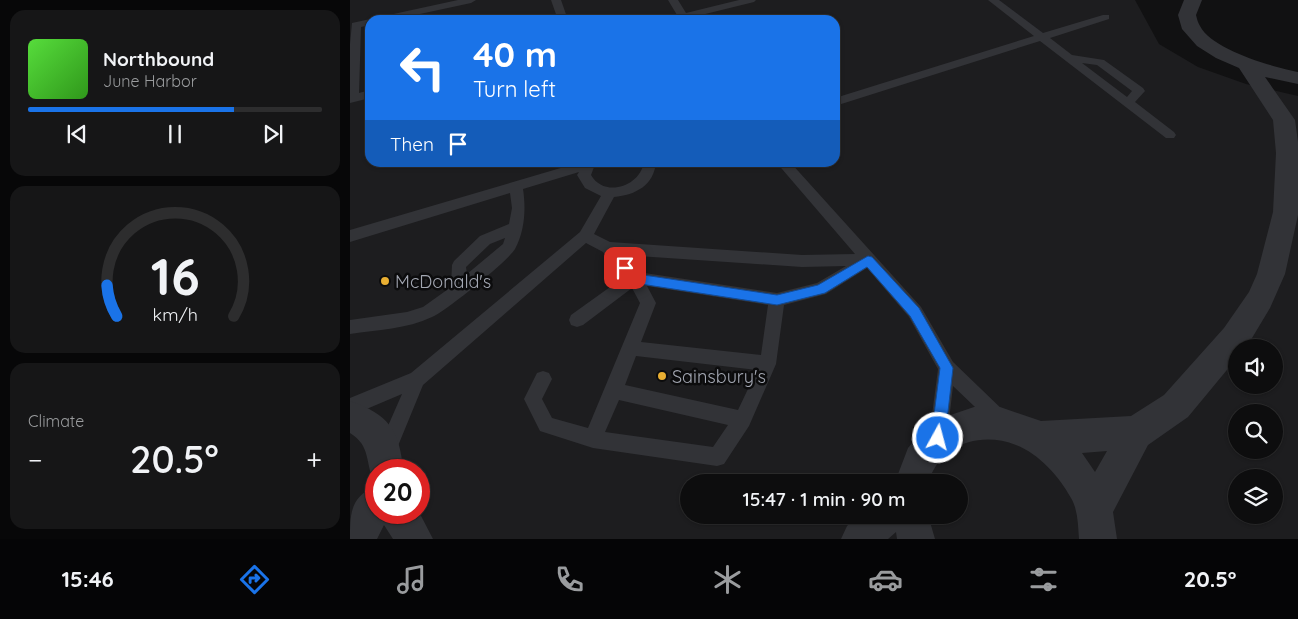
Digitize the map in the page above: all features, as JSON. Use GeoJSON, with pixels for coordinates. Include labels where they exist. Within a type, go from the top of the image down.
{"type":"FeatureCollection","features":[{"type":"Feature","properties":{"kind":"street"},"geometry":{"type":"LineString","coordinates":[[1193,0],[1188,6],[1186,14],[1193,31],[1215,50],[1248,66],[1298,78]]}},
{"type":"Feature","properties":{"kind":"street"},"geometry":{"type":"LineString","coordinates":[[1040,438],[1136,433],[1176,406],[1236,338],[1260,299],[1271,274],[1286,212],[1289,111],[1248,66]]}},
{"type":"Feature","properties":{"kind":"street"},"geometry":{"type":"LineString","coordinates":[[350,417],[368,425],[380,437],[385,459]]}},
{"type":"Feature","properties":{"kind":"street"},"geometry":{"type":"LineString","coordinates":[[914,474],[924,452],[938,438],[958,426],[981,421],[1005,424],[1023,429],[1040,438],[1062,456],[1077,475],[1096,525]]}},
{"type":"Feature","properties":{"kind":"street"},"geometry":{"type":"LineString","coordinates":[[1096,525],[1136,433]]}},
{"type":"Feature","properties":{"kind":"street"},"geometry":{"type":"LineString","coordinates":[[356,539],[366,524]]}},
{"type":"Feature","properties":{"kind":"street"},"geometry":{"type":"LineString","coordinates":[[405,524],[414,539]]}},
{"type":"Feature","properties":{"kind":"street"},"geometry":{"type":"LineString","coordinates":[[860,539],[877,524]]}},
{"type":"Feature","properties":{"kind":"street"},"geometry":{"type":"LineString","coordinates":[[912,524],[916,539]]}},
{"type":"Feature","properties":{"kind":"lane"},"geometry":{"type":"LineString","coordinates":[[401,15],[471,0]]}},
{"type":"Feature","properties":{"kind":"lane"},"geometry":{"type":"LineString","coordinates":[[556,0],[561,15]]}},
{"type":"Feature","properties":{"kind":"lane"},"geometry":{"type":"LineString","coordinates":[[673,0],[682,15]]}},
{"type":"Feature","properties":{"kind":"lane"},"geometry":{"type":"LineString","coordinates":[[695,15],[752,0]]}},
{"type":"Feature","properties":{"kind":"lane"},"geometry":{"type":"LineString","coordinates":[[993,0],[1170,135]]}},
{"type":"Feature","properties":{"kind":"lane"},"geometry":{"type":"LineString","coordinates":[[840,100],[1106,17]]}},
{"type":"Feature","properties":{"kind":"lane"},"geometry":{"type":"LineString","coordinates":[[365,23],[356,25],[351,98],[365,95]]}},
{"type":"Feature","properties":{"kind":"lane"},"geometry":{"type":"LineString","coordinates":[[1069,58],[1100,62],[1139,91],[1128,103]]}},
{"type":"Feature","properties":{"kind":"lane"},"geometry":{"type":"LineString","coordinates":[[350,236],[579,167]]}},
{"type":"Feature","properties":{"kind":"lane"},"geometry":{"type":"LineString","coordinates":[[588,167],[584,175],[587,185],[596,191],[610,194],[632,188],[642,182],[648,175],[649,167]]}},
{"type":"Feature","properties":{"kind":"lane"},"geometry":{"type":"LineString","coordinates":[[786,167],[915,312],[947,368],[1005,424]]}},
{"type":"Feature","properties":{"kind":"lane"},"geometry":{"type":"LineString","coordinates":[[350,327],[407,319],[428,312],[459,290],[509,247],[519,208],[516,186]]}},
{"type":"Feature","properties":{"kind":"lane"},"geometry":{"type":"LineString","coordinates":[[350,407],[417,379],[585,236],[610,194]]}},
{"type":"Feature","properties":{"kind":"lane"},"geometry":{"type":"LineString","coordinates":[[459,290],[459,264],[484,240],[515,227]]}},
{"type":"Feature","properties":{"kind":"lane"},"geometry":{"type":"LineString","coordinates":[[585,236],[608,248],[634,278],[648,303],[594,439]]}},
{"type":"Feature","properties":{"kind":"lane"},"geometry":{"type":"LineString","coordinates":[[608,248],[802,261],[868,260]]}},
{"type":"Feature","properties":{"kind":"lane"},"geometry":{"type":"LineString","coordinates":[[577,320],[634,278],[777,300],[821,289],[868,260]]}},
{"type":"Feature","properties":{"kind":"lane"},"geometry":{"type":"LineString","coordinates":[[543,379],[533,399],[546,425],[594,439],[717,457],[742,420],[768,364],[777,300]]}},
{"type":"Feature","properties":{"kind":"lane"},"geometry":{"type":"LineString","coordinates":[[630,348],[768,364]]}},
{"type":"Feature","properties":{"kind":"lane"},"geometry":{"type":"LineString","coordinates":[[938,438],[947,368]]}},
{"type":"Feature","properties":{"kind":"lane"},"geometry":{"type":"LineString","coordinates":[[387,459],[417,379]]}},
{"type":"Feature","properties":{"kind":"lane"},"geometry":{"type":"LineString","coordinates":[[614,391],[742,420]]}},
{"type":"Feature","properties":{"kind":"shaded area"},"geometry":{"type":"Polygon","coordinates":[[[350,0],[1135,0],[1159,44],[1198,67],[1246,84],[1298,96],[1298,539],[350,539],[350,0]]]}},
{"type":"Feature","properties":{"kind":"place","name":"McDonald's"},"geometry":{"type":"Point","coordinates":[385,281]}},
{"type":"Feature","properties":{"kind":"place","name":"Sainsbury's"},"geometry":{"type":"Point","coordinates":[662,376]}},
{"type":"Feature","properties":{"kind":"route"},"geometry":{"type":"LineString","coordinates":[[625,268],[634,278],[777,300],[821,289],[868,260],[915,312],[947,368],[938,438]]}}]}
